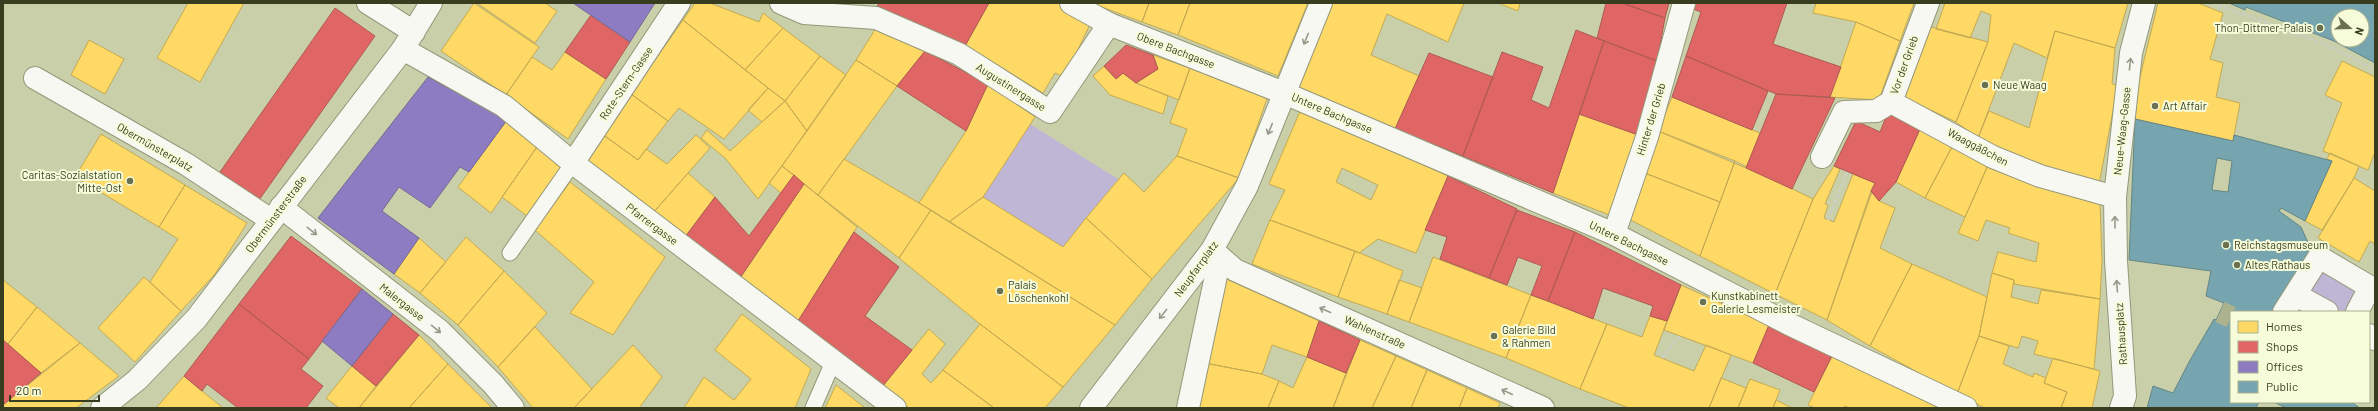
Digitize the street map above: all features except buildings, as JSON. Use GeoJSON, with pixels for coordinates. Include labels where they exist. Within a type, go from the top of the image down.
{"type":"FeatureCollection","features":[{"type":"Feature","properties":{"kind":"street"},"geometry":{"type":"LineString","coordinates":[[368,3],[409,41]]}},
{"type":"Feature","properties":{"kind":"street","name":"Obermünsterstraße"},"geometry":{"type":"LineString","coordinates":[[108,406],[170,349],[196,319],[409,41],[431,3]]}},
{"type":"Feature","properties":{"kind":"street","name":"Rote-Stern-Gasse"},"geometry":{"type":"LineString","coordinates":[[573,163],[679,3]]}},
{"type":"Feature","properties":{"kind":"street","name":"Augustinergasse"},"geometry":{"type":"LineString","coordinates":[[781,3],[804,13],[876,18],[959,54],[1050,112],[1109,24]]}},
{"type":"Feature","properties":{"kind":"street","name":"Obere Bachgasse"},"geometry":{"type":"LineString","coordinates":[[1071,3],[1109,24],[1284,93]]}},
{"type":"Feature","properties":{"kind":"street","name":"Neupfarrplatz"},"geometry":{"type":"LineString","coordinates":[[1091,408],[1216,253],[1247,186],[1321,3]]}},
{"type":"Feature","properties":{"kind":"street","name":"Hinter der Grieb"},"geometry":{"type":"LineString","coordinates":[[1614,234],[1647,137],[1684,3]]}},
{"type":"Feature","properties":{"kind":"street","name":"Vor der Grieb"},"geometry":{"type":"LineString","coordinates":[[1822,157],[1844,112],[1876,111],[1891,102],[1928,3]]}},
{"type":"Feature","properties":{"kind":"street","name":"Neue-Waag-Gasse"},"geometry":{"type":"LineString","coordinates":[[2116,260],[2115,197],[2131,53],[2144,3]]}},
{"type":"Feature","properties":{"kind":"street","name":"Pfarrergasse"},"geometry":{"type":"LineString","coordinates":[[409,41],[504,106],[573,163],[895,408]]}},
{"type":"Feature","properties":{"kind":"street","name":"Obermünsterplatz"},"geometry":{"type":"LineString","coordinates":[[35,78],[276,214]]}},
{"type":"Feature","properties":{"kind":"street","name":"Untere Bachgasse"},"geometry":{"type":"LineString","coordinates":[[1284,93],[1614,234],[1782,320],[1966,408]]}},
{"type":"Feature","properties":{"kind":"street","name":"Waaggäßchen"},"geometry":{"type":"LineString","coordinates":[[1891,102],[1954,134],[1993,157],[2040,176],[2115,197]]}},
{"type":"Feature","properties":{"kind":"street","name":"Malergasse"},"geometry":{"type":"LineString","coordinates":[[276,214],[440,331],[493,384],[513,408]]}},
{"type":"Feature","properties":{"kind":"street","name":"Neupfarrplatz"},"geometry":{"type":"LineString","coordinates":[[1188,408],[1216,253]]}},
{"type":"Feature","properties":{"kind":"street","name":"Wahlenstraße"},"geometry":{"type":"LineString","coordinates":[[1216,253],[1235,270],[1543,408]]}},
{"type":"Feature","properties":{"kind":"street"},"geometry":{"type":"LineString","coordinates":[[2323,311],[2290,303],[2319,257],[2370,287],[2358,311]]}},
{"type":"Feature","properties":{"kind":"street","name":"Rathausplatz"},"geometry":{"type":"LineString","coordinates":[[2116,260],[2125,396],[2121,408]]}},
{"type":"Feature","properties":{"kind":"lane"},"geometry":{"type":"LineString","coordinates":[[510,253],[573,163]]}},
{"type":"Feature","properties":{"kind":"lane"},"geometry":{"type":"LineString","coordinates":[[813,408],[833,362]]}},
{"type":"Feature","properties":{"kind":"path"},"geometry":{"type":"LineString","coordinates":[[2213,3],[2331,47],[2375,70]]}},
{"type":"Feature","properties":{"kind":"path"},"geometry":{"type":"LineString","coordinates":[[1828,220],[1847,172]]}},
{"type":"Feature","properties":{"kind":"path"},"geometry":{"type":"LineString","coordinates":[[1662,358],[1680,336]]}},
{"type":"Feature","properties":{"kind":"shaded area"},"geometry":{"type":"Polygon","coordinates":[[[1030,124],[1118,179],[1063,247],[983,197],[1030,124]]]}},
{"type":"Feature","properties":{"kind":"shaded area"},"geometry":{"type":"Polygon","coordinates":[[[2319,257],[2370,287],[2358,311],[2336,311],[2299,289],[2319,257]]]}},
{"type":"Feature","properties":{"kind":"tunnel"},"geometry":{"type":"LineString","coordinates":[[2220,312],[2230,317]]}},
{"type":"Feature","properties":{"kind":"place","name":"Thon-Dittmer-Palais"},"geometry":{"type":"Point","coordinates":[2320,28]}},
{"type":"Feature","properties":{"kind":"place","name":"Neue Waag"},"geometry":{"type":"Point","coordinates":[1985,85]}},
{"type":"Feature","properties":{"kind":"place","name":"Art Affair"},"geometry":{"type":"Point","coordinates":[2155,106]}},
{"type":"Feature","properties":{"kind":"place","name":"Caritas-Sozialstation Mitte-Ost"},"geometry":{"type":"Point","coordinates":[130,181]}},
{"type":"Feature","properties":{"kind":"place","name":"Reichstagsmuseum"},"geometry":{"type":"Point","coordinates":[2226,245]}},
{"type":"Feature","properties":{"kind":"place","name":"Altes Rathaus"},"geometry":{"type":"Point","coordinates":[2237,265]}},
{"type":"Feature","properties":{"kind":"place","name":"Palais Löschenkohl"},"geometry":{"type":"Point","coordinates":[1000,291]}},
{"type":"Feature","properties":{"kind":"place","name":"Kunstkabinett Galerie Lesmeister"},"geometry":{"type":"Point","coordinates":[1703,302]}},
{"type":"Feature","properties":{"kind":"place","name":"Galerie Bild & Rahmen"},"geometry":{"type":"Point","coordinates":[1494,336]}}]}
